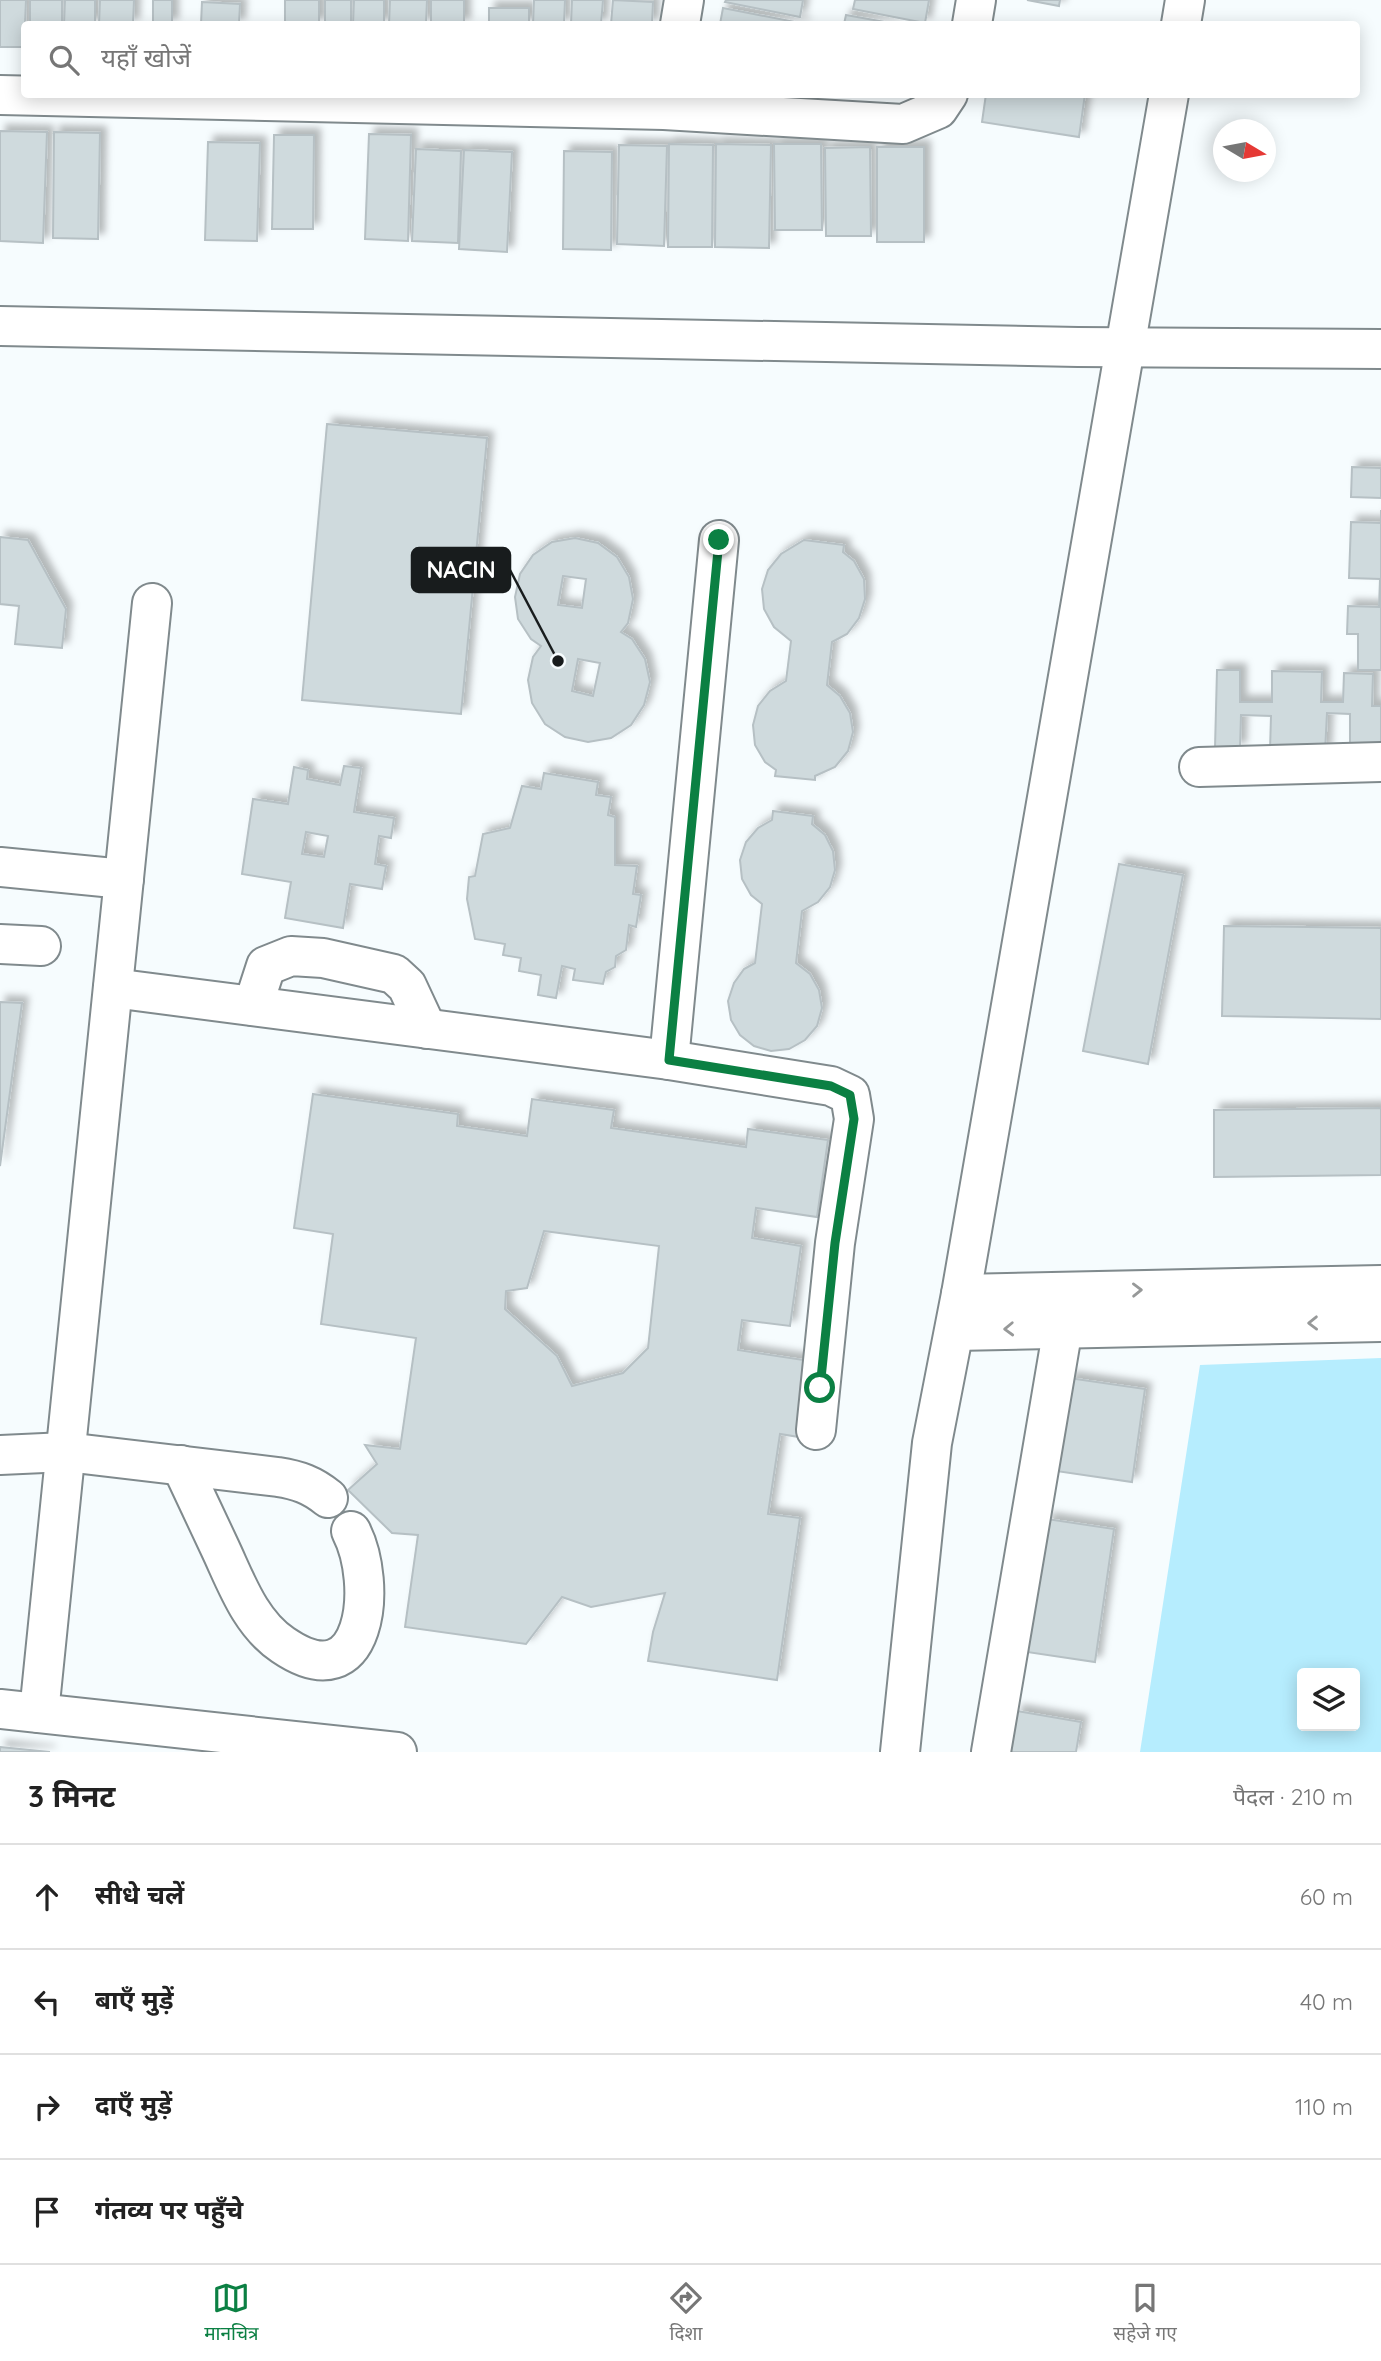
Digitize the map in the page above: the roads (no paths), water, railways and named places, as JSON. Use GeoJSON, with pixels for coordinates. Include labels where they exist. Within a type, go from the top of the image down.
{"type":"FeatureCollection","features":[{"type":"Feature","properties":{"kind":"street"},"geometry":{"type":"LineString","coordinates":[[680,21],[684,0]]}},
{"type":"Feature","properties":{"kind":"street"},"geometry":{"type":"LineString","coordinates":[[972,21],[976,0]]}},
{"type":"Feature","properties":{"kind":"street"},"geometry":{"type":"LineString","coordinates":[[1182,21],[1185,0]]}},
{"type":"Feature","properties":{"kind":"street"},"geometry":{"type":"LineString","coordinates":[[0,95],[21,95]]}},
{"type":"Feature","properties":{"kind":"street"},"geometry":{"type":"LineString","coordinates":[[285,98],[666,102],[903,124],[938,109],[945,98]]}},
{"type":"Feature","properties":{"kind":"street"},"geometry":{"type":"LineString","coordinates":[[900,1752],[932,1443],[958,1312],[1168,98]]}},
{"type":"Feature","properties":{"kind":"street"},"geometry":{"type":"LineString","coordinates":[[0,326],[1124,348],[1381,349]]}},
{"type":"Feature","properties":{"kind":"street"},"geometry":{"type":"LineString","coordinates":[[669,1060],[719,540]]}},
{"type":"Feature","properties":{"kind":"street"},"geometry":{"type":"LineString","coordinates":[[39,1713],[152,603]]}},
{"type":"Feature","properties":{"kind":"street"},"geometry":{"type":"LineString","coordinates":[[1199,767],[1381,762]]}},
{"type":"Feature","properties":{"kind":"street"},"geometry":{"type":"LineString","coordinates":[[0,867],[124,879]]}},
{"type":"Feature","properties":{"kind":"street"},"geometry":{"type":"LineString","coordinates":[[0,944],[41,946]]}},
{"type":"Feature","properties":{"kind":"street"},"geometry":{"type":"LineString","coordinates":[[253,1006],[266,966],[291,956],[323,958],[394,974],[407,986],[427,1029]]}},
{"type":"Feature","properties":{"kind":"street"},"geometry":{"type":"LineString","coordinates":[[113,988],[669,1060],[831,1086],[850,1095],[854,1119],[835,1243],[816,1430]]}},
{"type":"Feature","properties":{"kind":"street"},"geometry":{"type":"LineString","coordinates":[[1066,1310],[1381,1285]]}},
{"type":"Feature","properties":{"kind":"street"},"geometry":{"type":"LineString","coordinates":[[958,1312],[1066,1310],[1381,1322]]}},
{"type":"Feature","properties":{"kind":"street"},"geometry":{"type":"LineString","coordinates":[[991,1752],[1066,1310]]}},
{"type":"Feature","properties":{"kind":"street"},"geometry":{"type":"LineString","coordinates":[[0,1455],[66,1452],[298,1480],[328,1498]]}},
{"type":"Feature","properties":{"kind":"street"},"geometry":{"type":"LineString","coordinates":[[181,1465],[246,1603],[262,1626],[282,1645],[309,1659],[336,1659],[356,1642],[361,1625],[364,1566],[359,1546],[351,1531]]}},
{"type":"Feature","properties":{"kind":"street"},"geometry":{"type":"LineString","coordinates":[[0,1709],[397,1752]]}},
{"type":"Feature","properties":{"kind":"place","name":"NACIN"},"geometry":{"type":"Point","coordinates":[558,661]}}]}
